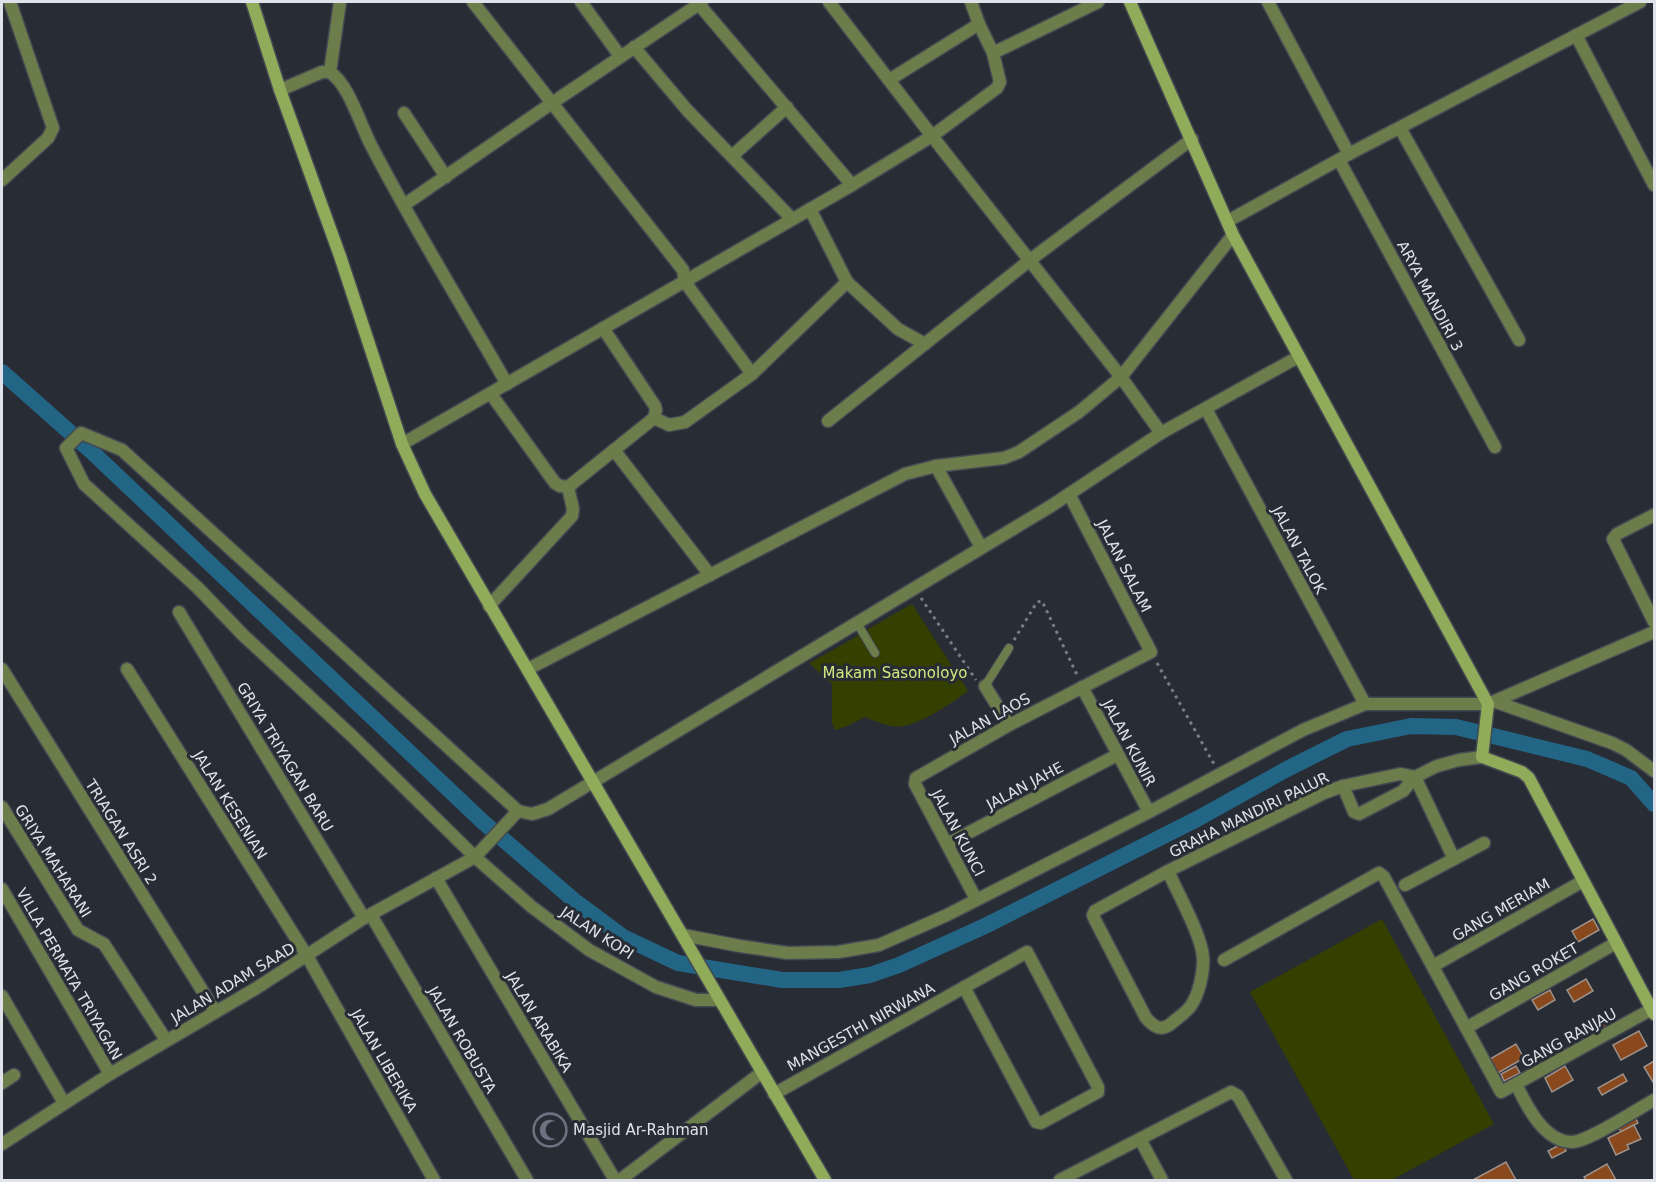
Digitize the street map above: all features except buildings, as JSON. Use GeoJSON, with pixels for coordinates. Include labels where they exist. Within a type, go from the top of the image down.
{"type":"FeatureCollection","features":[{"type":"Feature","properties":{"kind":"main road"},"geometry":{"type":"LineString","coordinates":[[252,2],[402,444],[425,494],[825,1180]]}},
{"type":"Feature","properties":{"kind":"main road"},"geometry":{"type":"LineString","coordinates":[[1130,2],[1233,235],[1491,705],[1482,753],[1522,772],[1529,778],[1653,1012]]}},
{"type":"Feature","properties":{"kind":"street"},"geometry":{"type":"LineString","coordinates":[[2,180],[48,138],[53,128],[10,2]]}},
{"type":"Feature","properties":{"kind":"street"},"geometry":{"type":"LineString","coordinates":[[330,72],[340,2]]}},
{"type":"Feature","properties":{"kind":"street"},"geometry":{"type":"LineString","coordinates":[[473,2],[683,270],[685,282],[752,374]]}},
{"type":"Feature","properties":{"kind":"street"},"geometry":{"type":"LineString","coordinates":[[581,2],[620,56]]}},
{"type":"Feature","properties":{"kind":"street"},"geometry":{"type":"LineString","coordinates":[[404,205],[699,2],[852,184]]}},
{"type":"Feature","properties":{"kind":"street"},"geometry":{"type":"LineString","coordinates":[[829,2],[1121,377],[1161,433]]}},
{"type":"Feature","properties":{"kind":"street"},"geometry":{"type":"LineString","coordinates":[[402,444],[852,184],[932,136],[998,88],[1000,82],[993,53],[971,2]]}},
{"type":"Feature","properties":{"kind":"street"},"geometry":{"type":"LineString","coordinates":[[993,53],[1098,2]]}},
{"type":"Feature","properties":{"kind":"street","name":"ARYA MANDIRI 3"},"geometry":{"type":"LineString","coordinates":[[1268,2],[1344,157],[1495,447]]}},
{"type":"Feature","properties":{"kind":"street"},"geometry":{"type":"LineString","coordinates":[[1228,221],[1344,157],[1640,2]]}},
{"type":"Feature","properties":{"kind":"street"},"geometry":{"type":"LineString","coordinates":[[889,80],[979,24]]}},
{"type":"Feature","properties":{"kind":"street"},"geometry":{"type":"LineString","coordinates":[[1576,35],[1654,184]]}},
{"type":"Feature","properties":{"kind":"street"},"geometry":{"type":"LineString","coordinates":[[634,47],[687,110],[792,219]]}},
{"type":"Feature","properties":{"kind":"street"},"geometry":{"type":"LineString","coordinates":[[280,90],[322,72],[330,72],[341,83],[372,147],[507,384]]}},
{"type":"Feature","properties":{"kind":"street"},"geometry":{"type":"LineString","coordinates":[[732,156],[787,107]]}},
{"type":"Feature","properties":{"kind":"street"},"geometry":{"type":"LineString","coordinates":[[404,113],[446,177]]}},
{"type":"Feature","properties":{"kind":"street"},"geometry":{"type":"LineString","coordinates":[[1400,128],[1519,340]]}},
{"type":"Feature","properties":{"kind":"street"},"geometry":{"type":"LineString","coordinates":[[828,421],[1030,260],[1192,139]]}},
{"type":"Feature","properties":{"kind":"street"},"geometry":{"type":"LineString","coordinates":[[810,209],[847,282],[898,329],[925,344]]}},
{"type":"Feature","properties":{"kind":"street"},"geometry":{"type":"LineString","coordinates":[[528,669],[905,474],[936,466],[1004,458],[1019,452],[1079,412],[1121,377],[1233,235]]}},
{"type":"Feature","properties":{"kind":"street"},"geometry":{"type":"LineString","coordinates":[[654,418],[669,425],[685,422],[752,374],[847,282]]}},
{"type":"Feature","properties":{"kind":"street"},"geometry":{"type":"LineString","coordinates":[[491,394],[555,483],[568,487],[654,418],[656,410],[603,328]]}},
{"type":"Feature","properties":{"kind":"street"},"geometry":{"type":"LineString","coordinates":[[515,814],[539,812],[592,783],[1070,494],[1161,433],[1298,357]]}},
{"type":"Feature","properties":{"kind":"street","name":"JALAN TALOK"},"geometry":{"type":"LineString","coordinates":[[1206,409],[1365,704]]}},
{"type":"Feature","properties":{"kind":"street","name":"JALAN KOPI"},"geometry":{"type":"LineString","coordinates":[[515,814],[122,450],[81,433],[66,448],[84,484],[198,588],[243,635],[532,907],[589,950],[656,987],[696,1000],[718,998]]}},
{"type":"Feature","properties":{"kind":"street"},"geometry":{"type":"LineString","coordinates":[[614,450],[710,575]]}},
{"type":"Feature","properties":{"kind":"street"},"geometry":{"type":"LineString","coordinates":[[936,466],[981,547]]}},
{"type":"Feature","properties":{"kind":"street"},"geometry":{"type":"LineString","coordinates":[[489,606],[572,516],[573,509],[568,487]]}},
{"type":"Feature","properties":{"kind":"street","name":"JALAN SALAM"},"geometry":{"type":"LineString","coordinates":[[1070,494],[1151,652]]}},
{"type":"Feature","properties":{"kind":"street"},"geometry":{"type":"LineString","coordinates":[[1654,515],[1617,534],[1614,539],[1654,622]]}},
{"type":"Feature","properties":{"kind":"street","name":"GRIYA TRIYAGAN BARU"},"geometry":{"type":"LineString","coordinates":[[179,612],[368,916]]}},
{"type":"Feature","properties":{"kind":"street"},"geometry":{"type":"LineString","coordinates":[[1491,705],[1654,632]]}},
{"type":"Feature","properties":{"kind":"street","name":"JALAN LAOS"},"geometry":{"type":"LineString","coordinates":[[915,781],[918,776],[1009,725],[1151,652]]}},
{"type":"Feature","properties":{"kind":"street","name":"TRIAGAN ASRI 2"},"geometry":{"type":"LineString","coordinates":[[2,669],[215,1011]]}},
{"type":"Feature","properties":{"kind":"street","name":"JALAN KESENIAN"},"geometry":{"type":"LineString","coordinates":[[128,669],[307,956]]}},
{"type":"Feature","properties":{"kind":"street"},"geometry":{"type":"LineString","coordinates":[[985,686],[1009,725]]}},
{"type":"Feature","properties":{"kind":"street","name":"JALAN KUNIR"},"geometry":{"type":"LineString","coordinates":[[1082,687],[1149,812]]}},
{"type":"Feature","properties":{"kind":"street"},"geometry":{"type":"LineString","coordinates":[[686,940],[788,953],[838,952],[879,945],[947,915],[1303,730],[1365,704],[1491,705],[1612,743],[1626,750],[1654,771]]}},
{"type":"Feature","properties":{"kind":"street","name":"GRAHA MANDIRI PALUR"},"geometry":{"type":"LineString","coordinates":[[1343,786],[1354,812],[1359,814],[1403,791],[1415,777],[1441,765],[1482,753]]}},
{"type":"Feature","properties":{"kind":"street","name":"JALAN JAHE"},"geometry":{"type":"LineString","coordinates":[[948,844],[1117,755]]}},
{"type":"Feature","properties":{"kind":"street","name":"GRAHA MANDIRI PALUR"},"geometry":{"type":"LineString","coordinates":[[1168,871],[1197,935],[1203,957],[1200,981],[1193,1001],[1185,1012],[1162,1029],[1156,1028],[1146,1018],[1093,915],[1095,911],[1168,871],[1324,793],[1343,786],[1400,774],[1415,777]]}},
{"type":"Feature","properties":{"kind":"street"},"geometry":{"type":"LineString","coordinates":[[1415,777],[1454,859]]}},
{"type":"Feature","properties":{"kind":"street","name":"JALAN KUNCI"},"geometry":{"type":"LineString","coordinates":[[915,781],[976,899]]}},
{"type":"Feature","properties":{"kind":"street","name":"GRIYA MAHARANI"},"geometry":{"type":"LineString","coordinates":[[2,807],[78,930],[104,944],[165,1040]]}},
{"type":"Feature","properties":{"kind":"street","name":"JALAN ADAM SAAD"},"geometry":{"type":"LineString","coordinates":[[2,1144],[64,1102],[307,956],[368,916],[478,854],[515,814]]}},
{"type":"Feature","properties":{"kind":"street"},"geometry":{"type":"LineString","coordinates":[[1405,885],[1484,843]]}},
{"type":"Feature","properties":{"kind":"street"},"geometry":{"type":"LineString","coordinates":[[1224,960],[1379,873],[1384,877],[1466,1028]]}},
{"type":"Feature","properties":{"kind":"street","name":"JALAN ARABIKA"},"geometry":{"type":"LineString","coordinates":[[436,878],[618,1180]]}},
{"type":"Feature","properties":{"kind":"street","name":"GANG MERIAM"},"geometry":{"type":"LineString","coordinates":[[1433,966],[1582,881]]}},
{"type":"Feature","properties":{"kind":"street","name":"VILLA PERMATA TRIYAGAN"},"geometry":{"type":"LineString","coordinates":[[2,889],[110,1074]]}},
{"type":"Feature","properties":{"kind":"street","name":"JALAN ROBUSTA"},"geometry":{"type":"LineString","coordinates":[[368,916],[527,1180]]}},
{"type":"Feature","properties":{"kind":"street","name":"GANG ROKET"},"geometry":{"type":"LineString","coordinates":[[1466,1028],[1616,943]]}},
{"type":"Feature","properties":{"kind":"street","name":"MANGESTHI NIRWANA"},"geometry":{"type":"LineString","coordinates":[[774,1094],[964,987],[1027,952],[1098,1087],[1098,1092],[1041,1123],[1036,1122],[964,987]]}},
{"type":"Feature","properties":{"kind":"street","name":"JALAN LIBERIKA"},"geometry":{"type":"LineString","coordinates":[[307,956],[434,1180]]}},
{"type":"Feature","properties":{"kind":"street"},"geometry":{"type":"LineString","coordinates":[[2,996],[64,1102]]}},
{"type":"Feature","properties":{"kind":"street","name":"GANG RANJAU"},"geometry":{"type":"LineString","coordinates":[[1466,1028],[1501,1092],[1653,1012]]}},
{"type":"Feature","properties":{"kind":"street"},"geometry":{"type":"LineString","coordinates":[[618,1180],[761,1073]]}},
{"type":"Feature","properties":{"kind":"street"},"geometry":{"type":"LineString","coordinates":[[2,1083],[14,1075]]}},
{"type":"Feature","properties":{"kind":"street"},"geometry":{"type":"LineString","coordinates":[[1516,1084],[1527,1107],[1540,1125],[1555,1137],[1570,1142],[1586,1138],[1654,1100]]}},
{"type":"Feature","properties":{"kind":"street"},"geometry":{"type":"LineString","coordinates":[[1060,1180],[1231,1092],[1238,1096],[1286,1180]]}},
{"type":"Feature","properties":{"kind":"street"},"geometry":{"type":"LineString","coordinates":[[1140,1139],[1162,1180]]}},
{"type":"Feature","properties":{"kind":"lane"},"geometry":{"type":"LineString","coordinates":[[857,623],[875,653]]}},
{"type":"Feature","properties":{"kind":"lane"},"geometry":{"type":"LineString","coordinates":[[985,686],[1009,648]]}},
{"type":"Feature","properties":{"kind":"path"},"geometry":{"type":"LineString","coordinates":[[914,588],[976,680],[985,686]]}},
{"type":"Feature","properties":{"kind":"path"},"geometry":{"type":"LineString","coordinates":[[1009,648],[1037,602],[1041,600],[1082,687]]}},
{"type":"Feature","properties":{"kind":"path"},"geometry":{"type":"LineString","coordinates":[[1151,652],[1220,774]]}},
{"type":"Feature","properties":{"kind":"green space","name":"Makam Sasonoloyo"},"geometry":{"type":"Polygon","coordinates":[[[912,604],[968,691],[932,715],[910,724],[900,726],[882,724],[865,717],[835,730],[832,723],[832,684],[809,663],[912,604]]]}},
{"type":"Feature","properties":{"kind":"green space"},"geometry":{"type":"Polygon","coordinates":[[[1382,919],[1494,1124],[1392,1180],[1354,1180],[1250,992],[1382,919]]]}},
{"type":"Feature","properties":{"kind":"waterway"},"geometry":{"type":"LineString","coordinates":[[2,372],[91,451],[483,822],[576,902],[623,937],[678,963],[782,980],[839,980],[870,975],[899,965],[985,926],[1197,819],[1347,739],[1411,726],[1456,727],[1587,759],[1631,778],[1654,804]]}},
{"type":"Feature","properties":{"kind":"place","name":"Masjid Ar-Rahman"},"geometry":{"type":"Point","coordinates":[550,1130]}}]}
